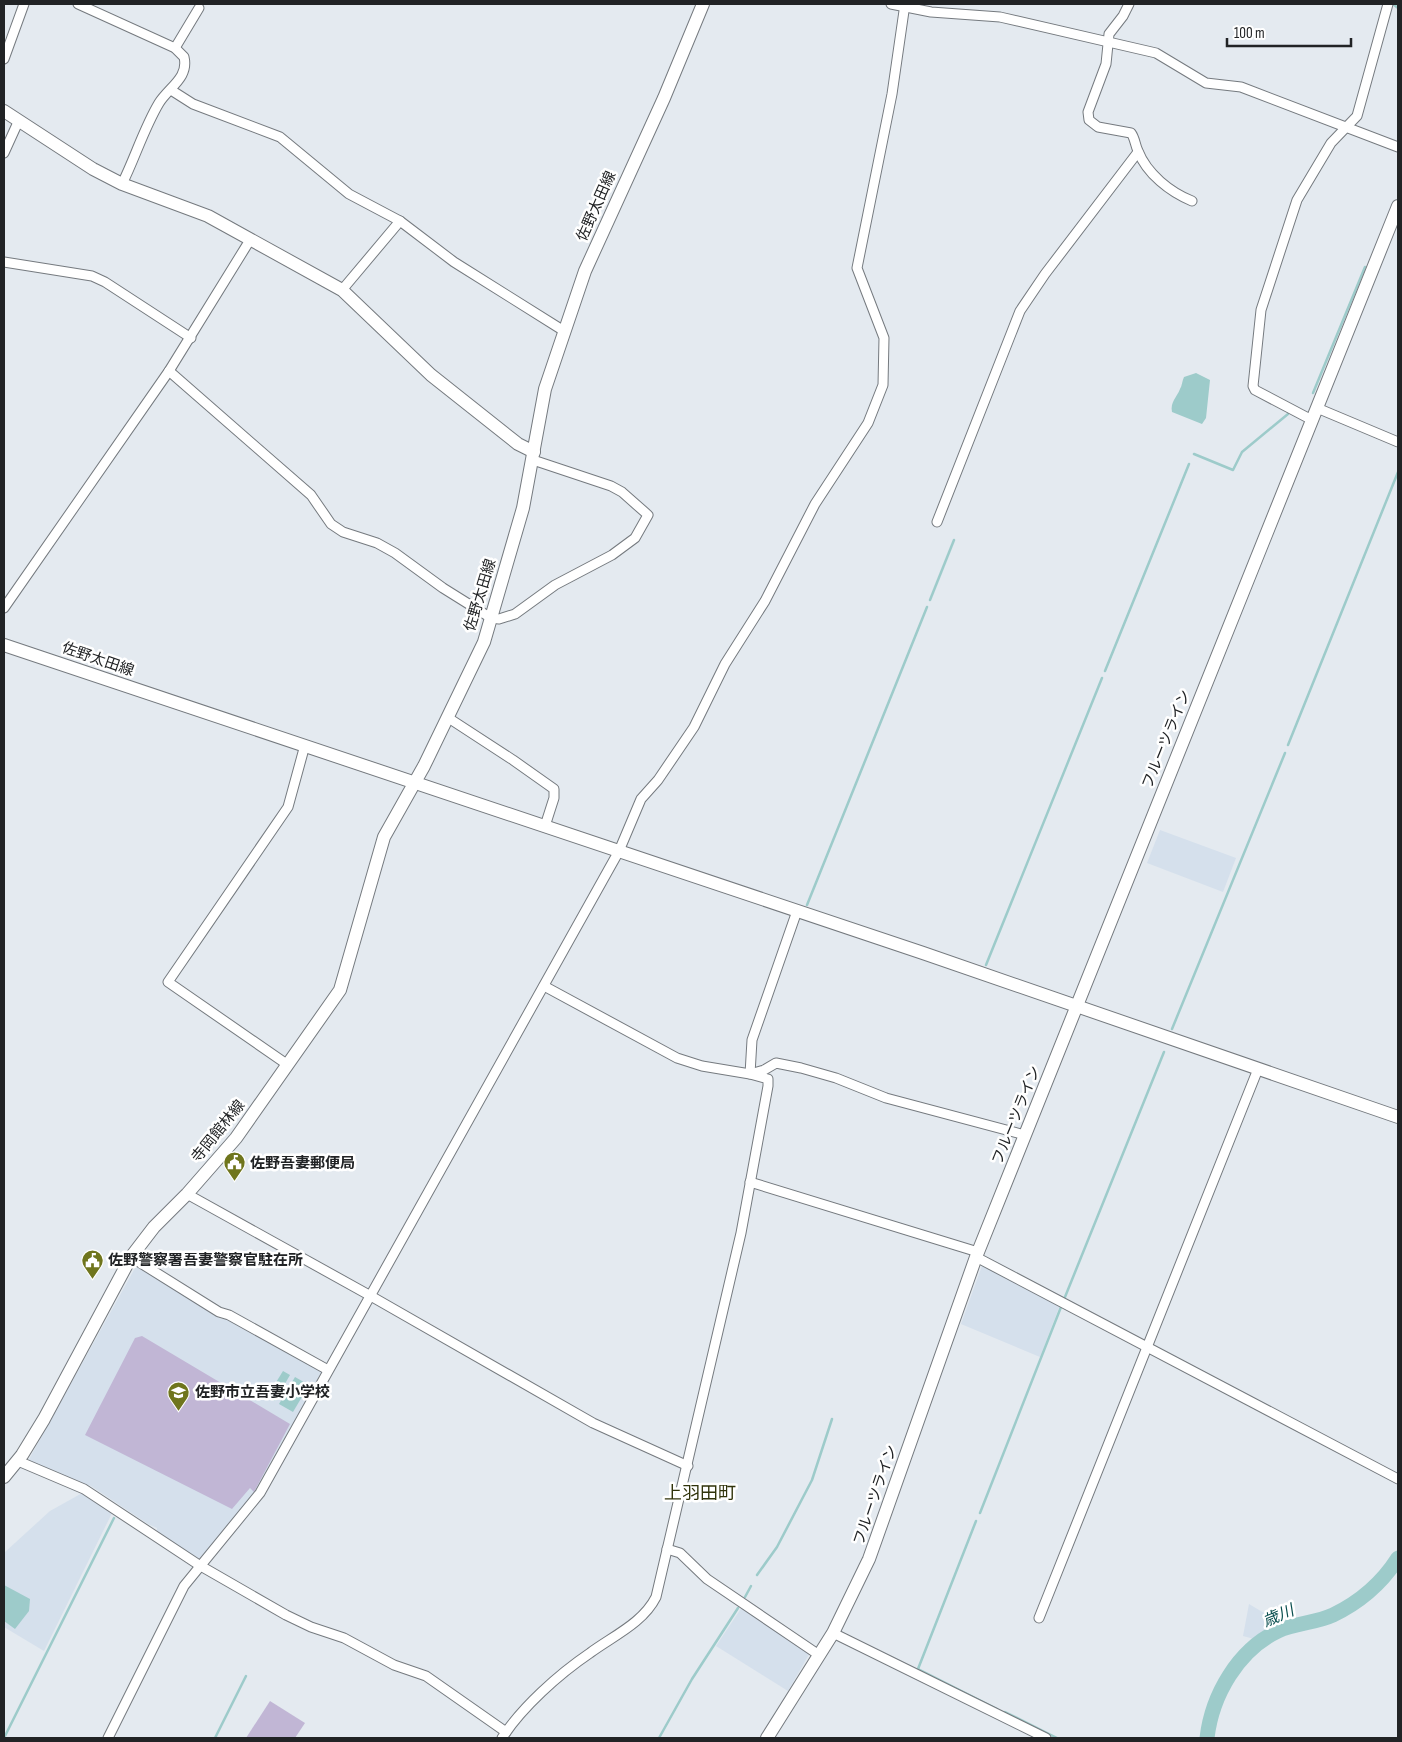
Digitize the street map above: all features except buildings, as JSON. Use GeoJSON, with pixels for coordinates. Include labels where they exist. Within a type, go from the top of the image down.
{"type":"FeatureCollection","features":[{"type":"Feature","properties":{"kind":"street"},"geometry":{"type":"LineString","coordinates":[[4,59],[24,4]]}},
{"type":"Feature","properties":{"kind":"street"},"geometry":{"type":"LineString","coordinates":[[78,4],[179,50],[185,62],[181,77],[160,102],[122,184]]}},
{"type":"Feature","properties":{"kind":"street","name":"佐野太田線"},"geometry":{"type":"LineString","coordinates":[[4,645],[415,782],[484,642],[523,508],[545,389],[585,271],[664,98],[703,4]]}},
{"type":"Feature","properties":{"kind":"street"},"geometry":{"type":"LineString","coordinates":[[891,4],[953,15],[1000,17],[1162,56],[1206,83],[1241,87],[1398,147]]}},
{"type":"Feature","properties":{"kind":"street"},"geometry":{"type":"LineString","coordinates":[[1129,4],[1123,16],[1109,34],[1106,64],[1088,112],[1089,120],[1098,126],[1131,133],[1138,152],[1164,184],[1192,201]]}},
{"type":"Feature","properties":{"kind":"street"},"geometry":{"type":"LineString","coordinates":[[1388,4],[1358,112],[1331,143],[1297,200],[1265,295],[1257,342],[1253,386],[1255,390],[1314,414],[1398,442]]}},
{"type":"Feature","properties":{"kind":"street"},"geometry":{"type":"LineString","coordinates":[[108,1738],[184,1586],[199,1565],[260,1492],[619,851],[640,799],[658,780],[694,727],[725,664],[765,601],[815,504],[868,423],[883,384],[884,338],[857,268],[892,94],[904,5]]}},
{"type":"Feature","properties":{"kind":"street"},"geometry":{"type":"LineString","coordinates":[[175,48],[199,8]]}},
{"type":"Feature","properties":{"kind":"street"},"geometry":{"type":"LineString","coordinates":[[171,90],[193,104],[280,137],[341,189],[400,221],[454,262],[564,332]]}},
{"type":"Feature","properties":{"kind":"street"},"geometry":{"type":"LineString","coordinates":[[4,110],[93,169],[122,184],[208,216],[342,290],[432,375],[533,456],[612,486],[622,492],[648,515],[635,538],[612,555],[555,585],[515,614],[499,619],[491,618],[443,588],[395,553],[377,543],[344,532],[331,524],[311,495],[169,371]]}},
{"type":"Feature","properties":{"kind":"street"},"geometry":{"type":"LineString","coordinates":[[4,154],[19,120]]}},
{"type":"Feature","properties":{"kind":"street"},"geometry":{"type":"LineString","coordinates":[[937,522],[1020,311],[1045,274],[1138,152]]}},
{"type":"Feature","properties":{"kind":"street","name":"フルーツライン"},"geometry":{"type":"LineString","coordinates":[[767,1738],[832,1633],[858,1583],[878,1538],[977,1254],[1398,206]]}},
{"type":"Feature","properties":{"kind":"street"},"geometry":{"type":"LineString","coordinates":[[342,290],[400,221]]}},
{"type":"Feature","properties":{"kind":"street"},"geometry":{"type":"LineString","coordinates":[[4,608],[169,371],[250,240]]}},
{"type":"Feature","properties":{"kind":"street"},"geometry":{"type":"LineString","coordinates":[[4,262],[92,276],[105,282],[191,338]]}},
{"type":"Feature","properties":{"kind":"street"},"geometry":{"type":"LineString","coordinates":[[447,717],[554,789],[554,798],[545,826]]}},
{"type":"Feature","properties":{"kind":"street"},"geometry":{"type":"LineString","coordinates":[[288,1065],[168,982],[288,807],[305,745]]}},
{"type":"Feature","properties":{"kind":"street"},"geometry":{"type":"LineString","coordinates":[[415,782],[1398,1117]]}},
{"type":"Feature","properties":{"kind":"street","name":"寺岡館林線"},"geometry":{"type":"LineString","coordinates":[[4,1477],[18,1461],[77,1361],[131,1257],[154,1227],[187,1194],[236,1138],[340,990],[380,847],[415,782]]}},
{"type":"Feature","properties":{"kind":"street"},"geometry":{"type":"LineString","coordinates":[[750,1074],[752,1040],[797,911]]}},
{"type":"Feature","properties":{"kind":"street"},"geometry":{"type":"LineString","coordinates":[[18,1461],[84,1488],[199,1565],[286,1615],[311,1627],[344,1638],[394,1666],[426,1676],[504,1735],[537,1697],[587,1654],[647,1611],[656,1597],[668,1550],[741,1233],[768,1079],[702,1066],[677,1058],[544,986]]}},
{"type":"Feature","properties":{"kind":"street"},"geometry":{"type":"LineString","coordinates":[[750,1074],[776,1064],[801,1068],[836,1078],[886,1098],[1025,1135]]}},
{"type":"Feature","properties":{"kind":"street"},"geometry":{"type":"LineString","coordinates":[[1040,1618],[1258,1069]]}},
{"type":"Feature","properties":{"kind":"street"},"geometry":{"type":"LineString","coordinates":[[750,1182],[977,1254],[1398,1479]]}},
{"type":"Feature","properties":{"kind":"street"},"geometry":{"type":"LineString","coordinates":[[187,1194],[370,1295],[593,1423],[688,1466]]}},
{"type":"Feature","properties":{"kind":"street"},"geometry":{"type":"LineString","coordinates":[[131,1257],[219,1312],[229,1315],[328,1370]]}},
{"type":"Feature","properties":{"kind":"street"},"geometry":{"type":"LineString","coordinates":[[668,1550],[680,1553],[707,1579],[819,1655]]}},
{"type":"Feature","properties":{"kind":"street"},"geometry":{"type":"LineString","coordinates":[[832,1633],[1046,1738]]}},
{"type":"Feature","properties":{"kind":"shaded area"},"geometry":{"type":"Polygon","coordinates":[[[1196,373],[1210,380],[1206,418],[1202,424],[1172,412],[1173,402],[1181,388],[1184,377],[1196,373]]]}},
{"type":"Feature","properties":{"kind":"shaded area"},"geometry":{"type":"Polygon","coordinates":[[[1160,830],[1236,858],[1223,892],[1147,863],[1160,830]]]}},
{"type":"Feature","properties":{"kind":"shaded area"},"geometry":{"type":"Polygon","coordinates":[[[983,1263],[1060,1305],[1040,1357],[961,1324],[983,1263]]]}},
{"type":"Feature","properties":{"kind":"shaded area","name":"佐野市立吾妻小学校"},"geometry":{"type":"Polygon","coordinates":[[[135,1268],[139,1268],[221,1319],[230,1319],[322,1371],[256,1492],[202,1558],[196,1559],[157,1531],[157,1528],[91,1486],[30,1465],[28,1461],[135,1268]]]}},
{"type":"Feature","properties":{"kind":"shaded area"},"geometry":{"type":"Polygon","coordinates":[[[142,1336],[290,1424],[254,1492],[250,1488],[232,1509],[85,1435],[135,1338],[142,1336]]]}},
{"type":"Feature","properties":{"kind":"shaded area"},"geometry":{"type":"Polygon","coordinates":[[[283,1371],[290,1375],[275,1401],[267,1397],[283,1371]]]}},
{"type":"Feature","properties":{"kind":"shaded area"},"geometry":{"type":"Polygon","coordinates":[[[295,1377],[309,1385],[293,1412],[279,1404],[295,1377]]]}},
{"type":"Feature","properties":{"kind":"shaded area"},"geometry":{"type":"Polygon","coordinates":[[[84,1492],[112,1513],[44,1651],[4,1627],[4,1553],[50,1511],[84,1492]]]}},
{"type":"Feature","properties":{"kind":"shaded area"},"geometry":{"type":"Polygon","coordinates":[[[4,1585],[30,1599],[29,1611],[15,1629],[4,1621],[4,1585]]]}},
{"type":"Feature","properties":{"kind":"shaded area"},"geometry":{"type":"Polygon","coordinates":[[[1249,1604],[1276,1620],[1254,1639],[1243,1636],[1249,1604]]]}},
{"type":"Feature","properties":{"kind":"shaded area"},"geometry":{"type":"Polygon","coordinates":[[[742,1607],[811,1651],[788,1691],[716,1646],[742,1607]]]}},
{"type":"Feature","properties":{"kind":"shaded area"},"geometry":{"type":"Polygon","coordinates":[[[270,1701],[305,1723],[295,1738],[246,1738],[270,1701]]]}},
{"type":"Feature","properties":{"kind":"waterway"},"geometry":{"type":"LineString","coordinates":[[1393,4],[1398,8]]}},
{"type":"Feature","properties":{"kind":"waterway"},"geometry":{"type":"LineString","coordinates":[[1313,393],[1365,267]]}},
{"type":"Feature","properties":{"kind":"waterway"},"geometry":{"type":"LineString","coordinates":[[1194,454],[1233,470],[1242,452],[1288,414]]}},
{"type":"Feature","properties":{"kind":"waterway"},"geometry":{"type":"LineString","coordinates":[[1105,671],[1189,464]]}},
{"type":"Feature","properties":{"kind":"waterway"},"geometry":{"type":"LineString","coordinates":[[1288,745],[1398,472]]}},
{"type":"Feature","properties":{"kind":"waterway"},"geometry":{"type":"LineString","coordinates":[[930,600],[954,540]]}},
{"type":"Feature","properties":{"kind":"waterway"},"geometry":{"type":"LineString","coordinates":[[807,905],[927,607]]}},
{"type":"Feature","properties":{"kind":"waterway"},"geometry":{"type":"LineString","coordinates":[[986,965],[1102,678]]}},
{"type":"Feature","properties":{"kind":"waterway"},"geometry":{"type":"LineString","coordinates":[[1172,1029],[1285,753]]}},
{"type":"Feature","properties":{"kind":"waterway"},"geometry":{"type":"LineString","coordinates":[[1065,1297],[1164,1052]]}},
{"type":"Feature","properties":{"kind":"waterway"},"geometry":{"type":"LineString","coordinates":[[980,1513],[1061,1307]]}},
{"type":"Feature","properties":{"kind":"waterway"},"geometry":{"type":"LineString","coordinates":[[757,1575],[777,1547],[812,1480],[832,1419]]}},
{"type":"Feature","properties":{"kind":"waterway"},"geometry":{"type":"LineString","coordinates":[[4,1738],[114,1518]]}},
{"type":"Feature","properties":{"kind":"waterway"},"geometry":{"type":"LineString","coordinates":[[976,1521],[918,1669],[997,1709]]}},
{"type":"Feature","properties":{"kind":"waterway","name":"歳川"},"geometry":{"type":"LineString","coordinates":[[1207,1738],[1210,1722],[1221,1690],[1229,1675],[1251,1650],[1264,1639],[1278,1631],[1291,1626],[1320,1620],[1343,1610],[1378,1584],[1398,1558]]}},
{"type":"Feature","properties":{"kind":"waterway"},"geometry":{"type":"LineString","coordinates":[[745,1597],[751,1586]]}},
{"type":"Feature","properties":{"kind":"waterway"},"geometry":{"type":"LineString","coordinates":[[659,1738],[692,1679],[738,1608]]}},
{"type":"Feature","properties":{"kind":"waterway"},"geometry":{"type":"LineString","coordinates":[[215,1738],[246,1676]]}},
{"type":"Feature","properties":{"kind":"waterway"},"geometry":{"type":"LineString","coordinates":[[1005,1712],[1057,1738]]}},
{"type":"Feature","properties":{"kind":"place","name":"佐野吾妻郵便局"},"geometry":{"type":"Point","coordinates":[234,1182]}},
{"type":"Feature","properties":{"kind":"place","name":"佐野警察署吾妻警察官駐在所"},"geometry":{"type":"Point","coordinates":[92,1279]}},
{"type":"Feature","properties":{"kind":"place","name":"佐野市立吾妻小学校"},"geometry":{"type":"Point","coordinates":[179,1411]}},
{"type":"Feature","properties":{"kind":"district","name":"上羽田町"},"geometry":{"type":"Point","coordinates":[700,1493]}}]}
